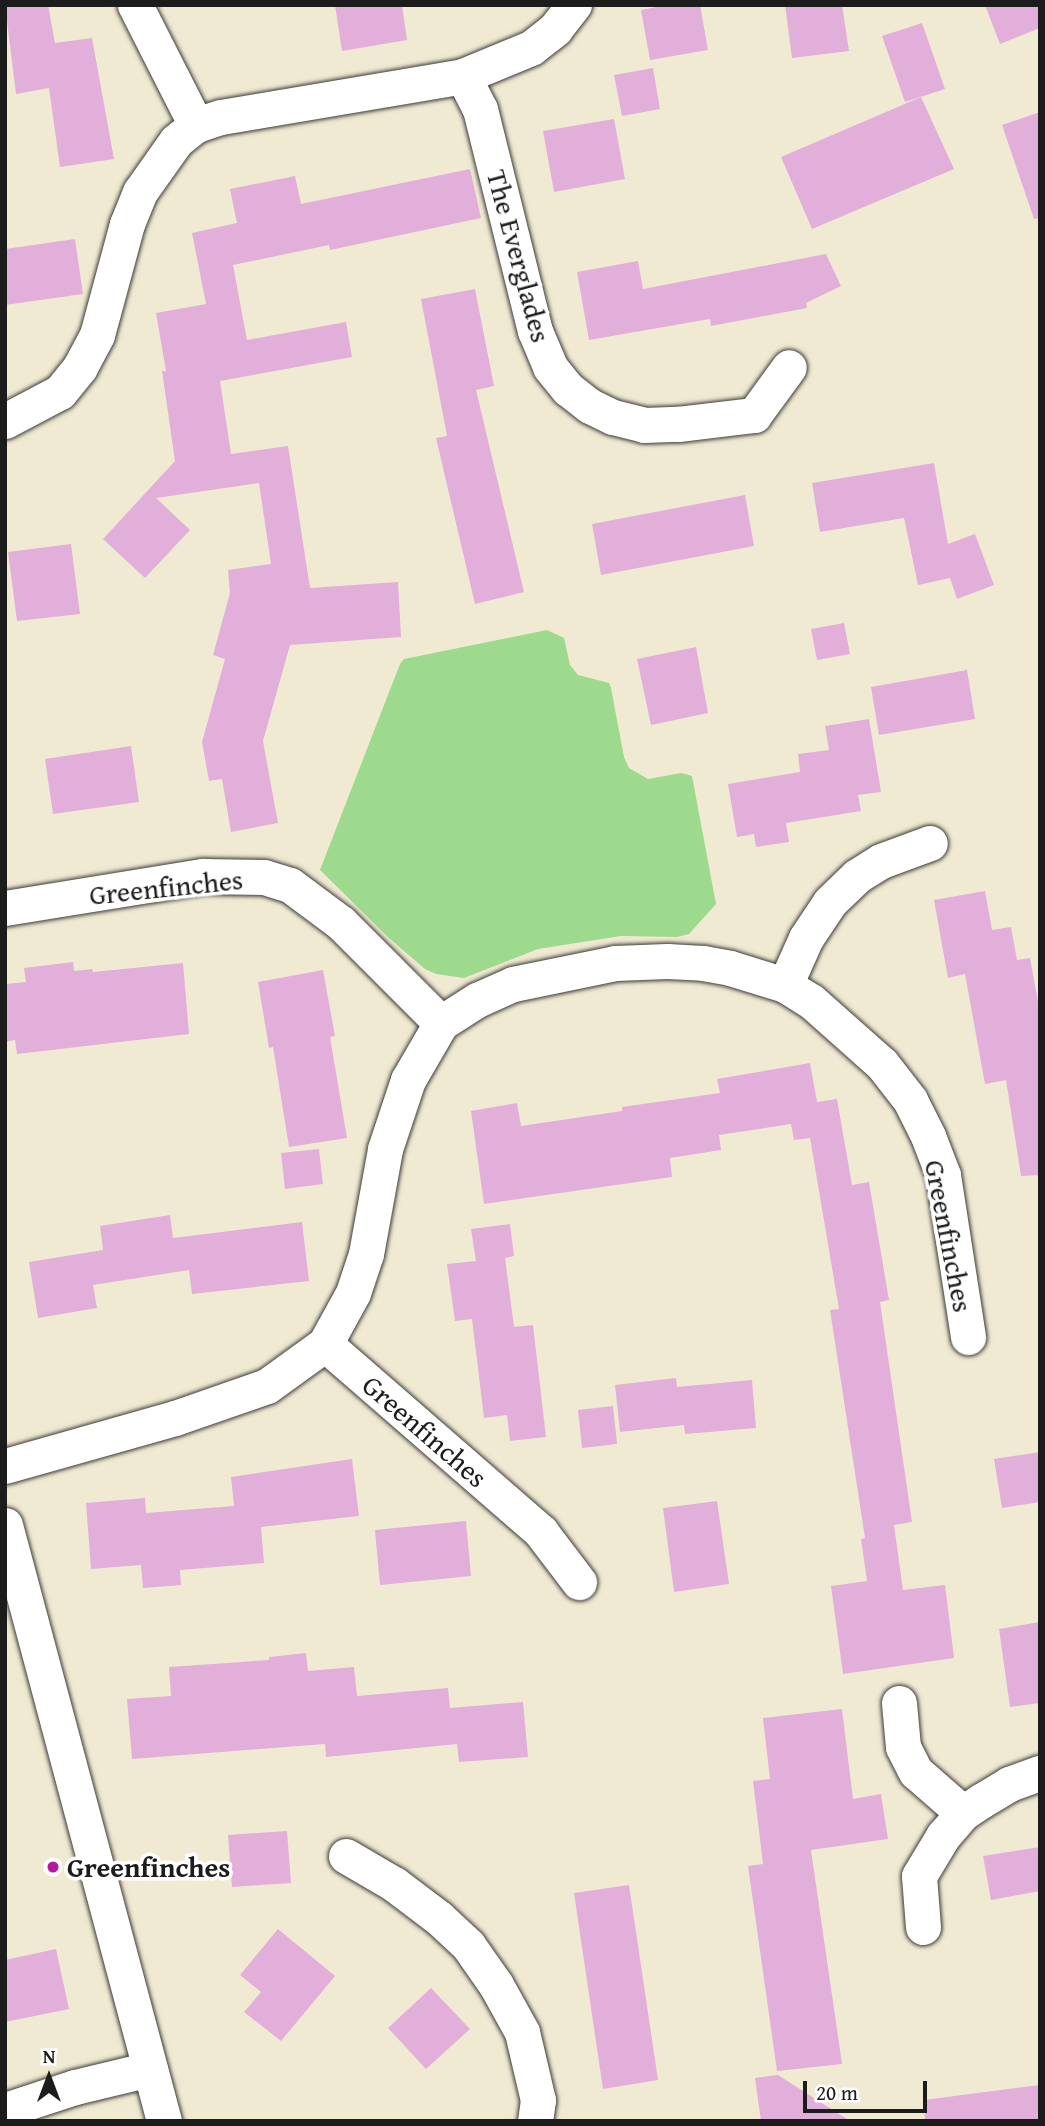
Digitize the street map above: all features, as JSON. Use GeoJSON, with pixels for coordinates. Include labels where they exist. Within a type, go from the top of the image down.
{"type":"FeatureCollection","features":[{"type":"Feature","properties":{"kind":"street"},"geometry":{"type":"LineString","coordinates":[[135,5],[197,125]]}},
{"type":"Feature","properties":{"kind":"street"},"geometry":{"type":"LineString","coordinates":[[5,421],[60,392],[80,367],[97,335],[127,224],[140,192],[176,141],[197,125],[221,117],[463,76],[501,63],[531,48],[555,29],[574,5]]}},
{"type":"Feature","properties":{"kind":"street","name":"The Everglades"},"geometry":{"type":"LineString","coordinates":[[463,76],[480,109],[535,331],[550,367],[568,389],[590,406],[613,417],[644,425],[678,424],[754,415],[789,367]]}},
{"type":"Feature","properties":{"kind":"street"},"geometry":{"type":"LineString","coordinates":[[785,985],[806,938],[830,902],[857,876],[881,861],[930,843]]}},
{"type":"Feature","properties":{"kind":"street","name":"Greenfinches"},"geometry":{"type":"LineString","coordinates":[[5,908],[203,876],[264,877],[290,885],[341,923],[441,1023]]}},
{"type":"Feature","properties":{"kind":"street","name":"Greenfinches"},"geometry":{"type":"LineString","coordinates":[[5,1466],[175,1418],[267,1386],[326,1344],[353,1293],[366,1254],[386,1149],[403,1092],[441,1023],[477,1000],[513,984],[615,963],[703,963],[785,985],[811,1001],[852,1034],[882,1064],[910,1100],[943,1175],[968,1338]]}},
{"type":"Feature","properties":{"kind":"street","name":"Greenfinches"},"geometry":{"type":"LineString","coordinates":[[326,1344],[541,1532],[579,1582]]}},
{"type":"Feature","properties":{"kind":"street"},"geometry":{"type":"LineString","coordinates":[[5,1525],[164,2121]]}},
{"type":"Feature","properties":{"kind":"street"},"geometry":{"type":"LineString","coordinates":[[899,1703],[903,1747],[916,1772],[963,1813]]}},
{"type":"Feature","properties":{"kind":"street"},"geometry":{"type":"LineString","coordinates":[[923,1927],[919,1876],[943,1836],[963,1813],[1009,1784],[1040,1773]]}},
{"type":"Feature","properties":{"kind":"street"},"geometry":{"type":"LineString","coordinates":[[346,1856],[394,1884],[439,1918],[468,1945],[496,1985],[522,2032],[538,2100],[535,2121]]}},
{"type":"Feature","properties":{"kind":"street"},"geometry":{"type":"LineString","coordinates":[[5,2110],[61,2091],[150,2069]]}},
{"type":"Feature","properties":{"kind":"green space"},"geometry":{"type":"Polygon","coordinates":[[[547,630],[564,638],[570,665],[578,675],[609,683],[624,757],[629,768],[648,779],[681,773],[692,776],[716,904],[689,934],[677,937],[621,936],[538,949],[464,978],[436,974],[425,969],[389,938],[320,870],[404,659],[547,630]]]}},
{"type":"Feature","properties":{"kind":"building"},"geometry":{"type":"Polygon","coordinates":[[[5,5],[48,5],[55,43],[92,38],[114,159],[60,167],[49,88],[16,94],[5,5]]]}},
{"type":"Feature","properties":{"kind":"building"},"geometry":{"type":"Polygon","coordinates":[[[335,5],[402,5],[407,40],[342,51],[335,5]]]}},
{"type":"Feature","properties":{"kind":"building"},"geometry":{"type":"Polygon","coordinates":[[[667,5],[700,5],[708,50],[650,60],[641,10],[667,5]]]}},
{"type":"Feature","properties":{"kind":"building"},"geometry":{"type":"Polygon","coordinates":[[[785,5],[842,5],[849,51],[792,58],[785,5]]]}},
{"type":"Feature","properties":{"kind":"building"},"geometry":{"type":"Polygon","coordinates":[[[985,5],[1040,5],[1040,28],[1000,44],[985,5]]]}},
{"type":"Feature","properties":{"kind":"building"},"geometry":{"type":"Polygon","coordinates":[[[922,23],[945,89],[905,102],[882,36],[922,23]]]}},
{"type":"Feature","properties":{"kind":"building"},"geometry":{"type":"Polygon","coordinates":[[[653,68],[660,109],[622,116],[614,75],[653,68]]]}},
{"type":"Feature","properties":{"kind":"building"},"geometry":{"type":"Polygon","coordinates":[[[921,97],[954,169],[812,229],[781,157],[921,97]]]}},
{"type":"Feature","properties":{"kind":"building"},"geometry":{"type":"Polygon","coordinates":[[[1040,112],[1040,218],[1034,219],[1002,125],[1040,112]]]}},
{"type":"Feature","properties":{"kind":"building"},"geometry":{"type":"Polygon","coordinates":[[[614,119],[625,179],[554,192],[543,131],[614,119]]]}},
{"type":"Feature","properties":{"kind":"building"},"geometry":{"type":"Polygon","coordinates":[[[470,169],[481,218],[330,250],[329,245],[233,265],[247,340],[346,322],[352,357],[220,381],[231,454],[288,446],[310,588],[398,582],[401,637],[290,645],[263,741],[278,823],[231,832],[222,779],[209,781],[202,742],[225,659],[213,655],[230,593],[228,570],[271,564],[259,483],[156,498],[190,530],[145,578],[103,539],[175,461],[162,371],[166,371],[156,313],[206,304],[192,233],[237,223],[230,189],[295,176],[301,204],[470,169]]]}},
{"type":"Feature","properties":{"kind":"building"},"geometry":{"type":"Polygon","coordinates":[[[75,239],[83,294],[5,305],[5,249],[75,239]]]}},
{"type":"Feature","properties":{"kind":"building"},"geometry":{"type":"Polygon","coordinates":[[[826,254],[841,286],[806,303],[807,308],[711,326],[710,319],[589,340],[577,272],[638,261],[643,289],[826,254]]]}},
{"type":"Feature","properties":{"kind":"building"},"geometry":{"type":"Polygon","coordinates":[[[475,289],[494,386],[476,390],[524,592],[475,604],[436,438],[447,436],[421,299],[475,289]]]}},
{"type":"Feature","properties":{"kind":"building"},"geometry":{"type":"Polygon","coordinates":[[[934,463],[948,544],[975,534],[994,585],[957,599],[950,578],[918,585],[904,518],[820,532],[812,483],[934,463]]]}},
{"type":"Feature","properties":{"kind":"building"},"geometry":{"type":"Polygon","coordinates":[[[745,495],[754,546],[601,575],[592,524],[745,495]]]}},
{"type":"Feature","properties":{"kind":"building"},"geometry":{"type":"Polygon","coordinates":[[[71,544],[80,614],[17,621],[8,552],[71,544]]]}},
{"type":"Feature","properties":{"kind":"building"},"geometry":{"type":"Polygon","coordinates":[[[844,623],[850,654],[817,660],[811,629],[844,623]]]}},
{"type":"Feature","properties":{"kind":"building"},"geometry":{"type":"Polygon","coordinates":[[[696,647],[708,713],[651,725],[637,659],[696,647]]]}},
{"type":"Feature","properties":{"kind":"building"},"geometry":{"type":"Polygon","coordinates":[[[967,670],[975,719],[879,735],[871,687],[967,670]]]}},
{"type":"Feature","properties":{"kind":"building"},"geometry":{"type":"Polygon","coordinates":[[[869,719],[881,792],[858,795],[861,811],[786,823],[789,842],[756,847],[754,834],[737,837],[728,784],[800,772],[798,754],[829,750],[825,726],[869,719]]]}},
{"type":"Feature","properties":{"kind":"building"},"geometry":{"type":"Polygon","coordinates":[[[131,746],[139,802],[53,814],[45,759],[131,746]]]}},
{"type":"Feature","properties":{"kind":"building"},"geometry":{"type":"Polygon","coordinates":[[[985,891],[992,930],[1011,927],[1017,960],[1030,958],[1040,1013],[1040,1175],[1021,1176],[1006,1080],[985,1084],[965,974],[948,978],[934,900],[985,891]]]}},
{"type":"Feature","properties":{"kind":"building"},"geometry":{"type":"Polygon","coordinates":[[[73,962],[74,971],[92,969],[93,972],[183,963],[189,1034],[17,1054],[15,1040],[5,1042],[5,984],[26,982],[24,968],[73,962]]]}},
{"type":"Feature","properties":{"kind":"building"},"geometry":{"type":"Polygon","coordinates":[[[323,970],[335,1036],[330,1037],[347,1138],[289,1147],[273,1047],[269,1048],[258,982],[323,970]]]}},
{"type":"Feature","properties":{"kind":"building"},"geometry":{"type":"Polygon","coordinates":[[[810,1063],[817,1102],[837,1099],[852,1185],[869,1182],[889,1300],[880,1302],[912,1522],[894,1525],[903,1590],[945,1585],[954,1658],[843,1674],[831,1586],[867,1581],[861,1539],[865,1538],[830,1310],[839,1309],[810,1138],[794,1140],[791,1124],[719,1135],[721,1150],[670,1158],[672,1177],[484,1204],[471,1111],[517,1103],[521,1126],[622,1111],[622,1107],[720,1093],[717,1079],[810,1063]]]}},
{"type":"Feature","properties":{"kind":"building"},"geometry":{"type":"Polygon","coordinates":[[[319,1149],[323,1184],[285,1189],[281,1153],[319,1149]]]}},
{"type":"Feature","properties":{"kind":"building"},"geometry":{"type":"Polygon","coordinates":[[[170,1215],[173,1238],[302,1222],[309,1281],[192,1294],[189,1270],[93,1285],[97,1308],[38,1318],[29,1262],[103,1250],[100,1226],[170,1215]]]}},
{"type":"Feature","properties":{"kind":"building"},"geometry":{"type":"Polygon","coordinates":[[[510,1224],[514,1256],[505,1258],[514,1327],[533,1325],[546,1437],[510,1441],[507,1415],[484,1418],[472,1319],[455,1321],[447,1264],[476,1261],[471,1229],[510,1224]]]}},
{"type":"Feature","properties":{"kind":"building"},"geometry":{"type":"Polygon","coordinates":[[[676,1378],[677,1387],[752,1380],[756,1428],[685,1434],[684,1425],[620,1432],[615,1385],[676,1378]]]}},
{"type":"Feature","properties":{"kind":"building"},"geometry":{"type":"Polygon","coordinates":[[[613,1406],[617,1444],[582,1448],[578,1410],[613,1406]]]}},
{"type":"Feature","properties":{"kind":"building"},"geometry":{"type":"Polygon","coordinates":[[[1040,1452],[1040,1502],[1002,1508],[994,1459],[1040,1452]]]}},
{"type":"Feature","properties":{"kind":"building"},"geometry":{"type":"Polygon","coordinates":[[[352,1459],[359,1516],[261,1527],[264,1563],[180,1570],[181,1585],[143,1588],[141,1565],[91,1569],[86,1503],[145,1498],[146,1513],[234,1506],[231,1477],[352,1459]]]}},
{"type":"Feature","properties":{"kind":"building"},"geometry":{"type":"Polygon","coordinates":[[[717,1501],[729,1584],[674,1592],[663,1508],[717,1501]]]}},
{"type":"Feature","properties":{"kind":"building"},"geometry":{"type":"Polygon","coordinates":[[[466,1521],[471,1576],[380,1585],[375,1530],[466,1521]]]}},
{"type":"Feature","properties":{"kind":"building"},"geometry":{"type":"Polygon","coordinates":[[[1040,1622],[1040,1703],[1010,1707],[999,1629],[1040,1622]]]}},
{"type":"Feature","properties":{"kind":"building"},"geometry":{"type":"Polygon","coordinates":[[[306,1653],[308,1671],[354,1667],[357,1696],[448,1688],[450,1708],[523,1702],[528,1757],[459,1762],[457,1744],[326,1757],[325,1744],[132,1759],[127,1699],[171,1696],[169,1667],[269,1660],[269,1657],[306,1653]]]}},
{"type":"Feature","properties":{"kind":"building"},"geometry":{"type":"Polygon","coordinates":[[[842,1709],[853,1799],[881,1794],[888,1839],[811,1850],[842,2064],[777,2071],[748,1866],[763,1864],[753,1781],[770,1779],[763,1718],[842,1709]]]}},
{"type":"Feature","properties":{"kind":"building"},"geometry":{"type":"Polygon","coordinates":[[[287,1831],[291,1883],[232,1887],[228,1835],[287,1831]]]}},
{"type":"Feature","properties":{"kind":"building"},"geometry":{"type":"Polygon","coordinates":[[[1040,1847],[1040,1891],[991,1900],[983,1856],[1040,1847]]]}},
{"type":"Feature","properties":{"kind":"building"},"geometry":{"type":"Polygon","coordinates":[[[629,1885],[658,2080],[603,2089],[574,1893],[629,1885]]]}},
{"type":"Feature","properties":{"kind":"building"},"geometry":{"type":"Polygon","coordinates":[[[278,1929],[335,1976],[281,2041],[244,2012],[261,1992],[240,1975],[278,1929]]]}},
{"type":"Feature","properties":{"kind":"building"},"geometry":{"type":"Polygon","coordinates":[[[56,1949],[69,2009],[5,2022],[5,1960],[56,1949]]]}},
{"type":"Feature","properties":{"kind":"building"},"geometry":{"type":"Polygon","coordinates":[[[431,1988],[470,2029],[426,2069],[388,2028],[431,1988]]]}},
{"type":"Feature","properties":{"kind":"building"},"geometry":{"type":"Polygon","coordinates":[[[778,2075],[850,2121],[761,2121],[755,2078],[778,2075]]]}},
{"type":"Feature","properties":{"kind":"building"},"geometry":{"type":"Polygon","coordinates":[[[1040,2085],[1040,2121],[925,2121],[924,2100],[1040,2085]]]}},
{"type":"Feature","properties":{"kind":"place","name":"Greenfinches"},"geometry":{"type":"Point","coordinates":[53,1867]}}]}
